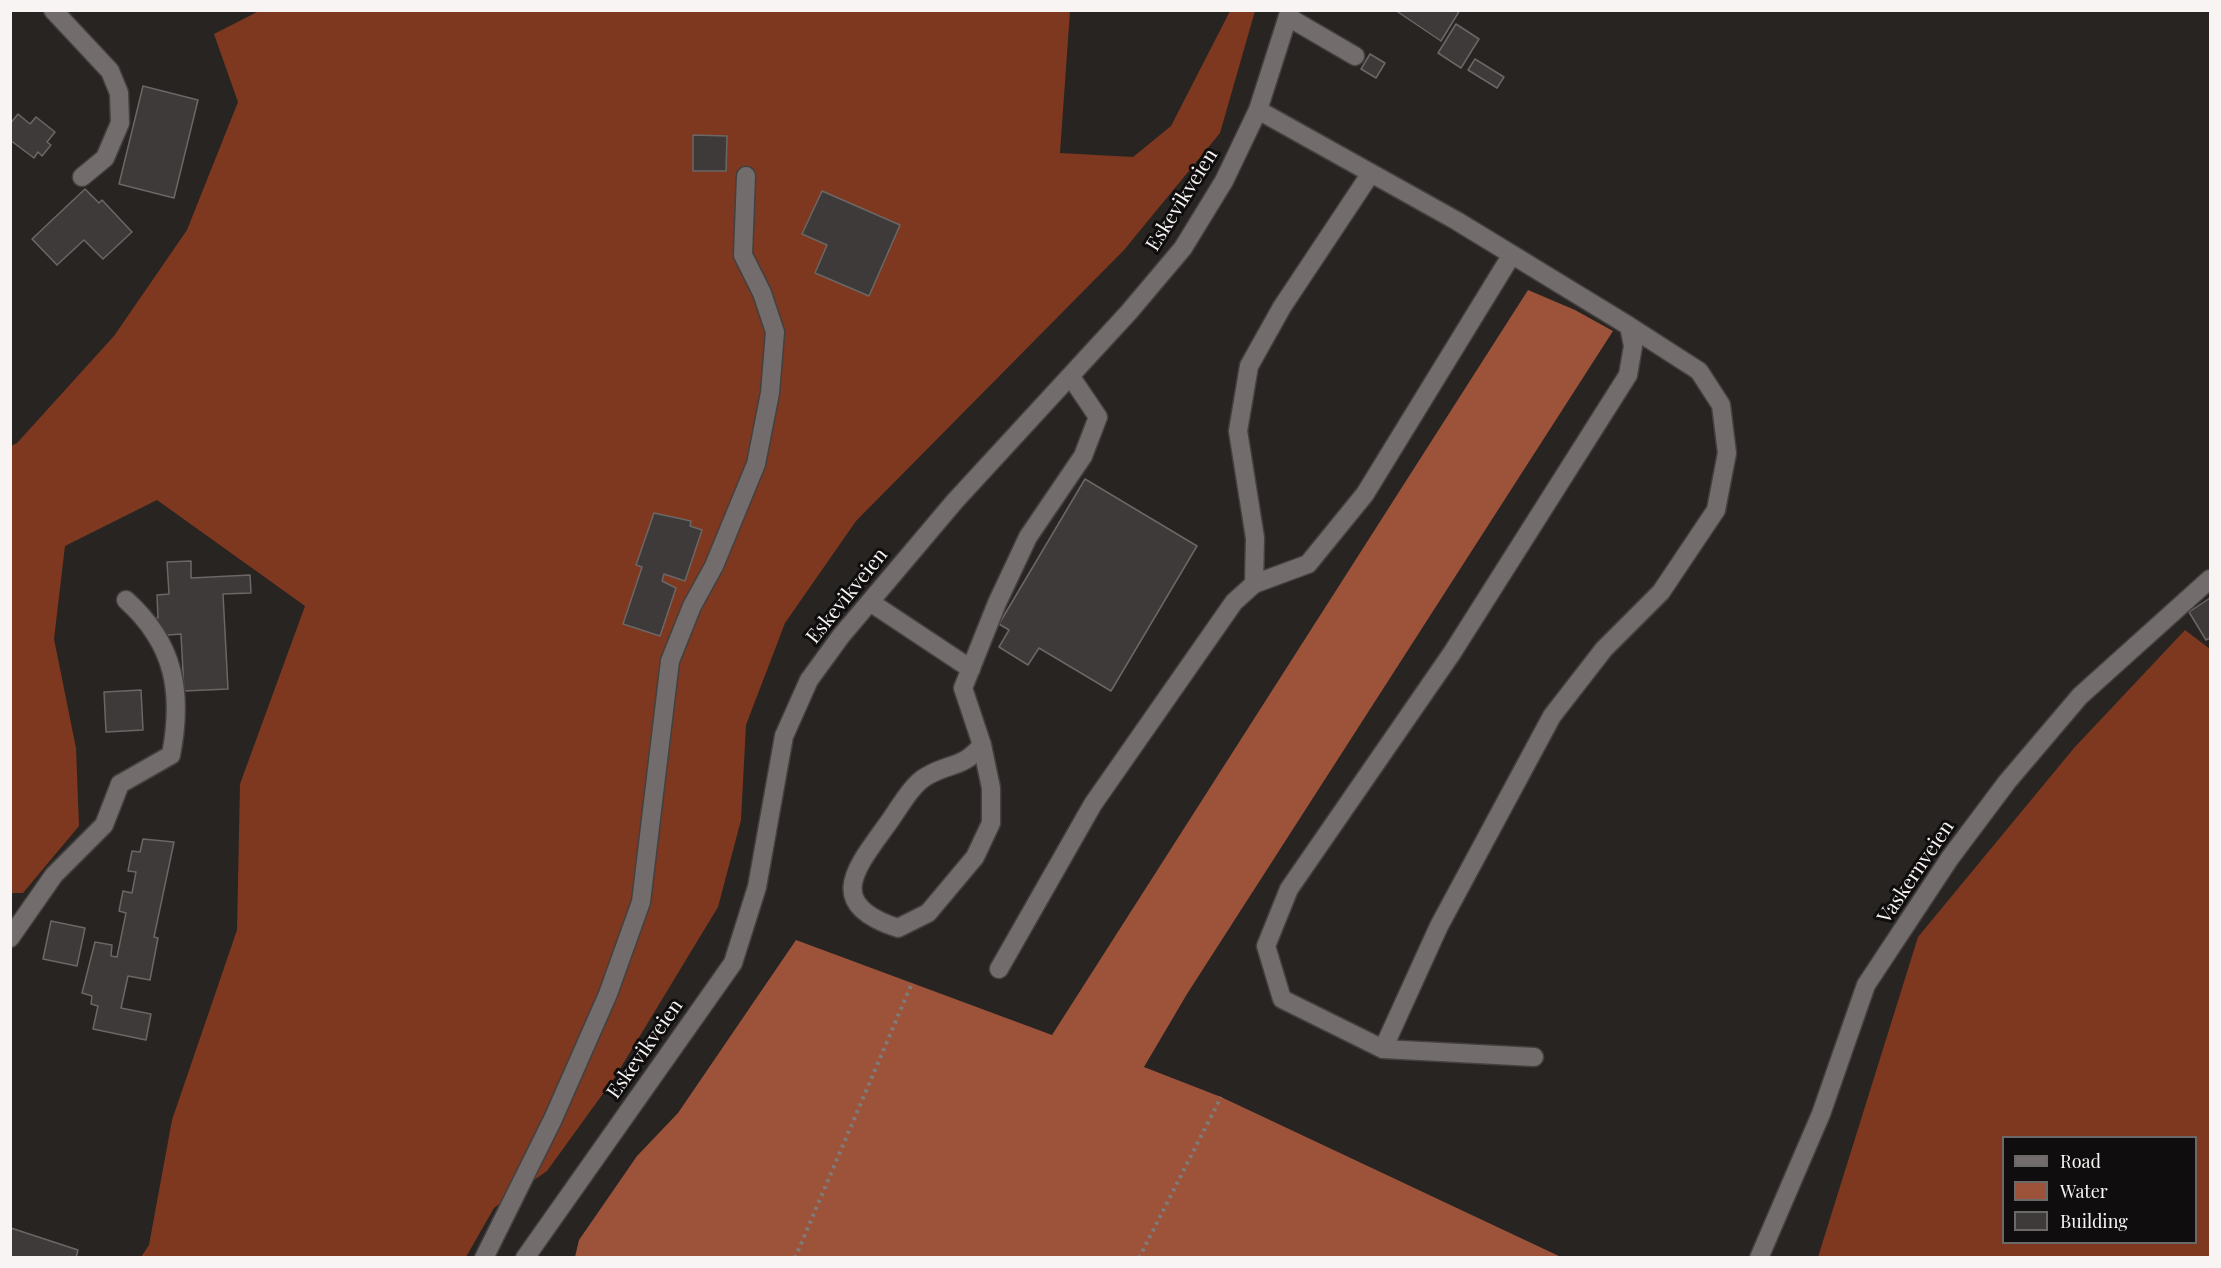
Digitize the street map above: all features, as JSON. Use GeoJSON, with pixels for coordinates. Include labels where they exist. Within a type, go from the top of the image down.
{"type":"FeatureCollection","features":[{"type":"Feature","properties":{"kind":"street"},"geometry":{"type":"LineString","coordinates":[[53,10],[110,71],[119,93],[120,123],[105,158],[82,177]]}},
{"type":"Feature","properties":{"kind":"street"},"geometry":{"type":"LineString","coordinates":[[1289,14],[1355,56]]}},
{"type":"Feature","properties":{"kind":"street","name":"Eskevikveien"},"geometry":{"type":"LineString","coordinates":[[525,1257],[733,963],[758,888],[784,736],[809,680],[870,602],[955,501],[1071,377],[1183,248],[1224,181],[1258,110],[1289,14]]}},
{"type":"Feature","properties":{"kind":"street"},"geometry":{"type":"LineString","coordinates":[[1258,110],[1457,221],[1699,370],[1721,405],[1727,453],[1716,510],[1661,592],[1604,649],[1552,716],[1439,926],[1383,1049]]}},
{"type":"Feature","properties":{"kind":"street"},"geometry":{"type":"LineString","coordinates":[[1254,584],[1255,538],[1238,431],[1249,366],[1282,307],[1371,172]]}},
{"type":"Feature","properties":{"kind":"street"},"geometry":{"type":"LineString","coordinates":[[484,1257],[553,1119],[608,994],[641,902],[670,662],[692,606],[714,566],[756,464],[770,393],[775,332],[762,293],[743,255],[746,176]]}},
{"type":"Feature","properties":{"kind":"street"},"geometry":{"type":"LineString","coordinates":[[999,969],[1094,804],[1234,602],[1254,584],[1308,564],[1365,495],[1511,256]]}},
{"type":"Feature","properties":{"kind":"street"},"geometry":{"type":"LineString","coordinates":[[1534,1057],[1383,1049],[1282,999],[1266,946],[1289,889],[1452,653],[1628,375],[1633,346],[1629,326]]}},
{"type":"Feature","properties":{"kind":"street"},"geometry":{"type":"LineString","coordinates":[[982,745],[970,759],[925,776],[869,850],[854,875],[851,892],[856,905],[873,920],[898,928],[928,913],[975,857],[991,824],[991,788],[982,745],[963,688],[997,603],[1028,537],[1083,456],[1098,417],[1071,377]]}},
{"type":"Feature","properties":{"kind":"street","name":"Vaskernveien"},"geometry":{"type":"LineString","coordinates":[[1759,1257],[1821,1114],[1866,985],[1950,858],[2007,782],[2080,696],[2211,579]]}},
{"type":"Feature","properties":{"kind":"street"},"geometry":{"type":"LineString","coordinates":[[10,938],[54,875],[104,825],[120,784],[171,755],[178,719],[172,666],[143,615],[126,600]]}},
{"type":"Feature","properties":{"kind":"street"},"geometry":{"type":"LineString","coordinates":[[870,602],[971,669]]}},
{"type":"Feature","properties":{"kind":"path"},"geometry":{"type":"LineString","coordinates":[[795,1257],[912,983]]}},
{"type":"Feature","properties":{"kind":"path"},"geometry":{"type":"LineString","coordinates":[[1139,1257],[1221,1097]]}},
{"type":"Feature","properties":{"kind":"shaded area"},"geometry":{"type":"Polygon","coordinates":[[[261,10],[1070,11],[1060,153],[1133,157],[1171,126],[1230,11],[1255,11],[1220,133],[1124,250],[856,521],[785,623],[746,725],[741,820],[718,907],[615,1077],[547,1171],[494,1208],[466,1257],[141,1257],[149,1245],[172,1120],[237,930],[240,784],[305,606],[157,500],[65,546],[54,639],[76,748],[79,826],[23,893],[11,893],[11,446],[17,443],[114,336],[187,230],[238,102],[214,34],[261,10]]]}},
{"type":"Feature","properties":{"kind":"shaded area"},"geometry":{"type":"Polygon","coordinates":[[[2185,630],[2210,649],[2210,1257],[1818,1257],[1918,937],[2074,748],[2185,630]]]}},
{"type":"Feature","properties":{"kind":"water"},"geometry":{"type":"Polygon","coordinates":[[[1528,290],[1575,310],[1613,331],[1187,994],[1144,1067],[1221,1097],[1561,1257],[575,1257],[579,1240],[637,1156],[678,1113],[796,940],[1052,1035],[1528,290]]]}},
{"type":"Feature","properties":{"kind":"building"},"geometry":{"type":"Polygon","coordinates":[[[1395,10],[1460,10],[1441,41],[1395,10]]]}},
{"type":"Feature","properties":{"kind":"building"},"geometry":{"type":"Polygon","coordinates":[[[1456,24],[1479,39],[1461,68],[1438,53],[1456,24]]]}},
{"type":"Feature","properties":{"kind":"building"},"geometry":{"type":"Polygon","coordinates":[[[1370,54],[1385,63],[1376,78],[1361,69],[1370,54]]]}},
{"type":"Feature","properties":{"kind":"building"},"geometry":{"type":"Polygon","coordinates":[[[1475,59],[1504,77],[1497,88],[1468,70],[1475,59]]]}},
{"type":"Feature","properties":{"kind":"building"},"geometry":{"type":"Polygon","coordinates":[[[143,86],[198,100],[174,198],[119,184],[143,86]]]}},
{"type":"Feature","properties":{"kind":"building"},"geometry":{"type":"Polygon","coordinates":[[[18,114],[30,124],[36,117],[55,132],[47,142],[51,145],[42,156],[38,152],[34,158],[10,140],[10,124],[18,114]]]}},
{"type":"Feature","properties":{"kind":"building"},"geometry":{"type":"Polygon","coordinates":[[[693,135],[727,136],[726,171],[693,171],[693,135]]]}},
{"type":"Feature","properties":{"kind":"building"},"geometry":{"type":"Polygon","coordinates":[[[85,189],[99,203],[102,200],[132,232],[103,259],[84,240],[57,265],[32,239],[85,189]]]}},
{"type":"Feature","properties":{"kind":"building"},"geometry":{"type":"Polygon","coordinates":[[[822,191],[900,225],[869,296],[815,273],[827,245],[802,234],[822,191]]]}},
{"type":"Feature","properties":{"kind":"building"},"geometry":{"type":"Polygon","coordinates":[[[1085,479],[1197,546],[1111,691],[1039,648],[1028,665],[999,647],[1009,630],[999,624],[1085,479]]]}},
{"type":"Feature","properties":{"kind":"building"},"geometry":{"type":"Polygon","coordinates":[[[654,513],[691,521],[690,526],[702,530],[685,581],[664,574],[662,581],[676,588],[660,636],[623,624],[642,567],[636,565],[654,513]]]}},
{"type":"Feature","properties":{"kind":"building"},"geometry":{"type":"Polygon","coordinates":[[[191,561],[191,578],[250,575],[251,593],[223,594],[228,689],[184,691],[181,634],[156,636],[157,595],[169,594],[167,562],[191,561]]]}},
{"type":"Feature","properties":{"kind":"building"},"geometry":{"type":"Polygon","coordinates":[[[2210,598],[2210,638],[2206,640],[2189,612],[2210,598]]]}},
{"type":"Feature","properties":{"kind":"building"},"geometry":{"type":"Polygon","coordinates":[[[141,690],[143,730],[106,732],[104,692],[141,690]]]}},
{"type":"Feature","properties":{"kind":"building"},"geometry":{"type":"Polygon","coordinates":[[[143,839],[174,842],[154,937],[158,938],[150,980],[128,976],[121,1008],[151,1014],[146,1040],[93,1029],[98,1006],[91,1004],[92,996],[82,993],[95,942],[112,945],[111,956],[117,957],[126,913],[119,911],[123,891],[132,893],[136,872],[128,871],[132,851],[140,852],[143,839]]]}},
{"type":"Feature","properties":{"kind":"building"},"geometry":{"type":"Polygon","coordinates":[[[51,921],[85,928],[77,966],[43,959],[51,921]]]}},
{"type":"Feature","properties":{"kind":"building"},"geometry":{"type":"Polygon","coordinates":[[[11,1228],[78,1250],[76,1258],[10,1258],[11,1228]]]}}]}
